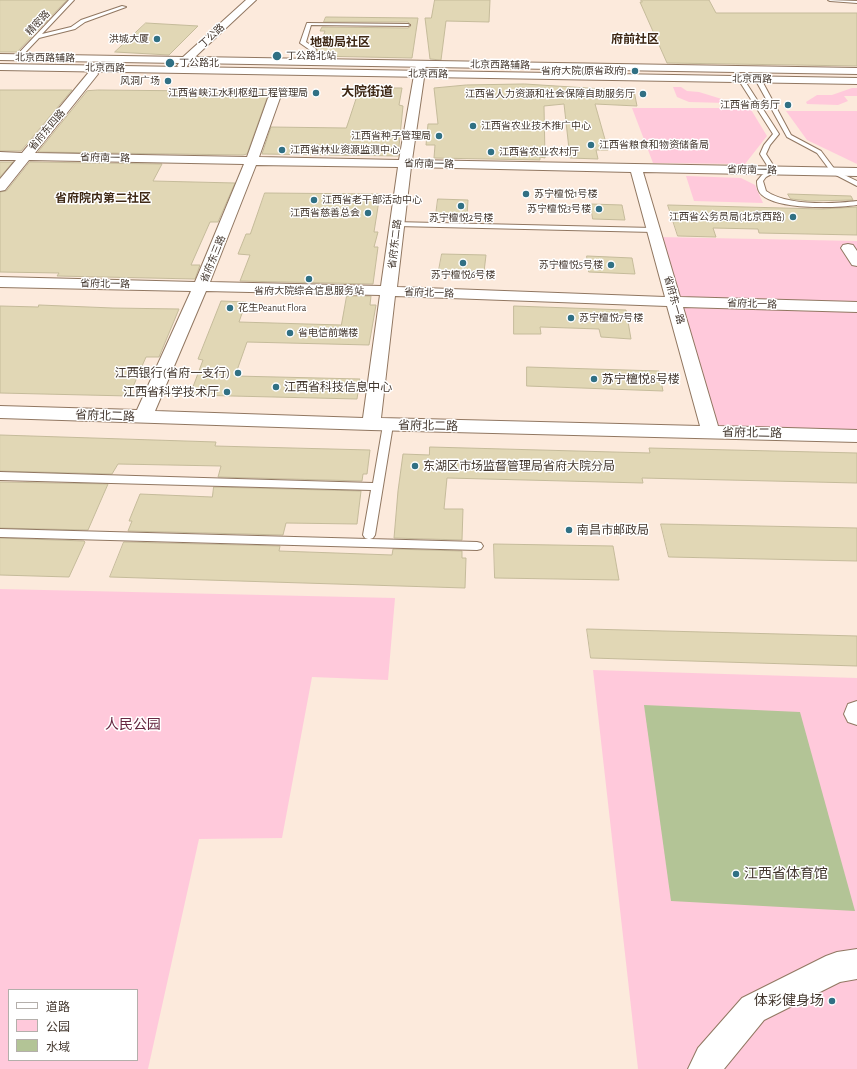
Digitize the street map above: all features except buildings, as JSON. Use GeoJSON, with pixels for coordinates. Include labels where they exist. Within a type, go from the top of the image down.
{"type":"FeatureCollection","features":[{"type":"Feature","properties":{"kind":"main road","name":"丁公路"},"geometry":{"type":"LineString","coordinates":[[181,67],[251,0]]}},
{"type":"Feature","properties":{"kind":"main road","name":"北京西路辅路"},"geometry":{"type":"LineString","coordinates":[[0,57],[181,67],[743,81],[857,86]]}},
{"type":"Feature","properties":{"kind":"main road","name":"北京西路辅路"},"geometry":{"type":"LineString","coordinates":[[0,72],[93,74],[181,67],[308,62],[420,72],[857,71]]}},
{"type":"Feature","properties":{"kind":"main road","name":"北京西路"},"geometry":{"type":"LineString","coordinates":[[0,63],[181,67]]}},
{"type":"Feature","properties":{"kind":"main road","name":"北京西路"},"geometry":{"type":"LineString","coordinates":[[0,67],[181,67]]}},
{"type":"Feature","properties":{"kind":"main road","name":"北京西路"},"geometry":{"type":"LineString","coordinates":[[420,72],[857,76]]}},
{"type":"Feature","properties":{"kind":"main road","name":"北京西路"},"geometry":{"type":"LineString","coordinates":[[760,82],[857,81]]}},
{"type":"Feature","properties":{"kind":"street","name":"省府东二路"},"geometry":{"type":"LineString","coordinates":[[380,424],[389,291],[405,163],[420,72]]}},
{"type":"Feature","properties":{"kind":"street","name":"省府东四路"},"geometry":{"type":"LineString","coordinates":[[0,187],[93,74]]}},
{"type":"Feature","properties":{"kind":"street","name":"省府东三路"},"geometry":{"type":"LineString","coordinates":[[143,417],[202,287],[253,161],[274,98]]}},
{"type":"Feature","properties":{"kind":"street","name":"省府南一路"},"geometry":{"type":"LineString","coordinates":[[0,156],[857,172]]}},
{"type":"Feature","properties":{"kind":"street","name":"省府东一路"},"geometry":{"type":"LineString","coordinates":[[636,168],[711,432]]}},
{"type":"Feature","properties":{"kind":"street"},"geometry":{"type":"LineString","coordinates":[[848,248],[857,262]]}},
{"type":"Feature","properties":{"kind":"street","name":"省府北一路"},"geometry":{"type":"LineString","coordinates":[[0,282],[389,291],[674,302],[857,307]]}},
{"type":"Feature","properties":{"kind":"street","name":"省府北二路"},"geometry":{"type":"LineString","coordinates":[[0,412],[380,424],[857,436]]}},
{"type":"Feature","properties":{"kind":"street"},"geometry":{"type":"LineString","coordinates":[[705,1069],[710,1060],[753,1009],[837,967],[857,964]]}},
{"type":"Feature","properties":{"kind":"lane","name":"精密路"},"geometry":{"type":"LineString","coordinates":[[18,58],[72,0]]}},
{"type":"Feature","properties":{"kind":"lane"},"geometry":{"type":"LineString","coordinates":[[830,0],[857,2]]}},
{"type":"Feature","properties":{"kind":"lane"},"geometry":{"type":"LineString","coordinates":[[37,37],[73,28],[83,21],[124,7]]}},
{"type":"Feature","properties":{"kind":"lane"},"geometry":{"type":"LineString","coordinates":[[308,62],[313,49],[303,43],[303,40],[309,24],[408,24]]}},
{"type":"Feature","properties":{"kind":"lane"},"geometry":{"type":"LineString","coordinates":[[743,81],[776,134],[763,154],[774,171],[764,176],[760,180],[761,187],[765,194],[789,203],[847,205],[857,203]]}},
{"type":"Feature","properties":{"kind":"lane"},"geometry":{"type":"LineString","coordinates":[[760,82],[789,136],[820,152],[834,172],[857,184]]}},
{"type":"Feature","properties":{"kind":"lane"},"geometry":{"type":"LineString","coordinates":[[397,224],[653,230]]}},
{"type":"Feature","properties":{"kind":"lane"},"geometry":{"type":"LineString","coordinates":[[369,535],[378,487],[380,424]]}},
{"type":"Feature","properties":{"kind":"lane"},"geometry":{"type":"LineString","coordinates":[[0,476],[378,487]]}},
{"type":"Feature","properties":{"kind":"lane"},"geometry":{"type":"LineString","coordinates":[[0,533],[477,546]]}},
{"type":"Feature","properties":{"kind":"green space"},"geometry":{"type":"Polygon","coordinates":[[[673,87],[681,87],[687,91],[699,92],[725,100],[726,103],[689,102],[677,97],[673,87]]]}},
{"type":"Feature","properties":{"kind":"green space"},"geometry":{"type":"Polygon","coordinates":[[[852,88],[857,88],[857,96],[844,96],[848,101],[838,105],[807,104],[806,102],[817,95],[832,95],[852,88]]]}},
{"type":"Feature","properties":{"kind":"green space"},"geometry":{"type":"Polygon","coordinates":[[[632,108],[750,108],[767,136],[745,164],[653,163],[632,108]]]}},
{"type":"Feature","properties":{"kind":"green space"},"geometry":{"type":"Polygon","coordinates":[[[786,111],[857,111],[857,164],[807,140],[786,111]]]}},
{"type":"Feature","properties":{"kind":"green space"},"geometry":{"type":"Polygon","coordinates":[[[686,176],[741,178],[755,185],[763,203],[694,201],[686,176]]]}},
{"type":"Feature","properties":{"kind":"green space"},"geometry":{"type":"Polygon","coordinates":[[[658,237],[857,241],[857,431],[715,429],[658,237]]]}},
{"type":"Feature","properties":{"kind":"green space","name":"人民公园"},"geometry":{"type":"Polygon","coordinates":[[[0,589],[395,598],[388,680],[312,677],[282,838],[199,839],[148,1069],[0,1069],[0,589]]]}},
{"type":"Feature","properties":{"kind":"green space","name":"江西省体育馆"},"geometry":{"type":"Polygon","coordinates":[[[593,670],[857,678],[857,1069],[638,1069],[593,670]]]}},
{"type":"Feature","properties":{"kind":"water"},"geometry":{"type":"Polygon","coordinates":[[[644,705],[800,712],[855,911],[671,901],[644,705]]]}},
{"type":"Feature","properties":{"kind":"place","name":"洪城大厦"},"geometry":{"type":"Point","coordinates":[157,39]}},
{"type":"Feature","properties":{"kind":"place","name":"丁公路北站"},"geometry":{"type":"Point","coordinates":[277,56]}},
{"type":"Feature","properties":{"kind":"place","name":"丁公路北"},"geometry":{"type":"Point","coordinates":[170,63]}},
{"type":"Feature","properties":{"kind":"place","name":"省府大院(原省政府)"},"geometry":{"type":"Point","coordinates":[635,71]}},
{"type":"Feature","properties":{"kind":"place","name":"风洞广场"},"geometry":{"type":"Point","coordinates":[168,81]}},
{"type":"Feature","properties":{"kind":"place","name":"江西省峡江水利枢纽工程管理局"},"geometry":{"type":"Point","coordinates":[316,93]}},
{"type":"Feature","properties":{"kind":"place","name":"江西省人力资源和社会保障自助服务厅"},"geometry":{"type":"Point","coordinates":[643,94]}},
{"type":"Feature","properties":{"kind":"place","name":"江西省商务厅"},"geometry":{"type":"Point","coordinates":[788,105]}},
{"type":"Feature","properties":{"kind":"place","name":"江西省农业技术推广中心"},"geometry":{"type":"Point","coordinates":[473,126]}},
{"type":"Feature","properties":{"kind":"place","name":"江西省种子管理局"},"geometry":{"type":"Point","coordinates":[439,136]}},
{"type":"Feature","properties":{"kind":"place","name":"江西省粮食和物资储备局"},"geometry":{"type":"Point","coordinates":[591,145]}},
{"type":"Feature","properties":{"kind":"place","name":"江西省林业资源监测中心"},"geometry":{"type":"Point","coordinates":[282,150]}},
{"type":"Feature","properties":{"kind":"place","name":"江西省农业农村厅"},"geometry":{"type":"Point","coordinates":[491,152]}},
{"type":"Feature","properties":{"kind":"place","name":"苏宁檀悦1号楼"},"geometry":{"type":"Point","coordinates":[526,194]}},
{"type":"Feature","properties":{"kind":"place","name":"江西省老干部活动中心"},"geometry":{"type":"Point","coordinates":[314,200]}},
{"type":"Feature","properties":{"kind":"place","name":"苏宁檀悦2号楼"},"geometry":{"type":"Point","coordinates":[461,206]}},
{"type":"Feature","properties":{"kind":"place","name":"苏宁檀悦3号楼"},"geometry":{"type":"Point","coordinates":[599,209]}},
{"type":"Feature","properties":{"kind":"place","name":"江西省慈善总会"},"geometry":{"type":"Point","coordinates":[368,213]}},
{"type":"Feature","properties":{"kind":"place","name":"江西省公务员局(北京西路)"},"geometry":{"type":"Point","coordinates":[793,217]}},
{"type":"Feature","properties":{"kind":"place","name":"苏宁檀悦6号楼"},"geometry":{"type":"Point","coordinates":[463,263]}},
{"type":"Feature","properties":{"kind":"place","name":"苏宁檀悦5号楼"},"geometry":{"type":"Point","coordinates":[611,265]}},
{"type":"Feature","properties":{"kind":"place","name":"省府大院综合信息服务站"},"geometry":{"type":"Point","coordinates":[309,279]}},
{"type":"Feature","properties":{"kind":"place","name":"花生Peanut Flora"},"geometry":{"type":"Point","coordinates":[230,308]}},
{"type":"Feature","properties":{"kind":"place","name":"苏宁檀悦7号楼"},"geometry":{"type":"Point","coordinates":[571,318]}},
{"type":"Feature","properties":{"kind":"place","name":"省电信前端楼"},"geometry":{"type":"Point","coordinates":[290,333]}},
{"type":"Feature","properties":{"kind":"place","name":"江西银行(省府一支行)"},"geometry":{"type":"Point","coordinates":[238,373]}},
{"type":"Feature","properties":{"kind":"place","name":"苏宁檀悦8号楼"},"geometry":{"type":"Point","coordinates":[594,379]}},
{"type":"Feature","properties":{"kind":"place","name":"江西省科技信息中心"},"geometry":{"type":"Point","coordinates":[276,387]}},
{"type":"Feature","properties":{"kind":"place","name":"江西省科学技术厅"},"geometry":{"type":"Point","coordinates":[227,392]}},
{"type":"Feature","properties":{"kind":"place","name":"东湖区市场监督管理局省府大院分局"},"geometry":{"type":"Point","coordinates":[415,466]}},
{"type":"Feature","properties":{"kind":"place","name":"南昌市邮政局"},"geometry":{"type":"Point","coordinates":[569,530]}},
{"type":"Feature","properties":{"kind":"place","name":"江西省体育馆"},"geometry":{"type":"Point","coordinates":[736,874]}},
{"type":"Feature","properties":{"kind":"place","name":"体彩健身场"},"geometry":{"type":"Point","coordinates":[832,1001]}},
{"type":"Feature","properties":{"kind":"district","name":"府前社区"},"geometry":{"type":"Point","coordinates":[635,39]}},
{"type":"Feature","properties":{"kind":"district","name":"地勘局社区"},"geometry":{"type":"Point","coordinates":[340,42]}},
{"type":"Feature","properties":{"kind":"district","name":"大院街道"},"geometry":{"type":"Point","coordinates":[367,92]}},
{"type":"Feature","properties":{"kind":"district","name":"省府院内第二社区"},"geometry":{"type":"Point","coordinates":[103,198]}}]}
